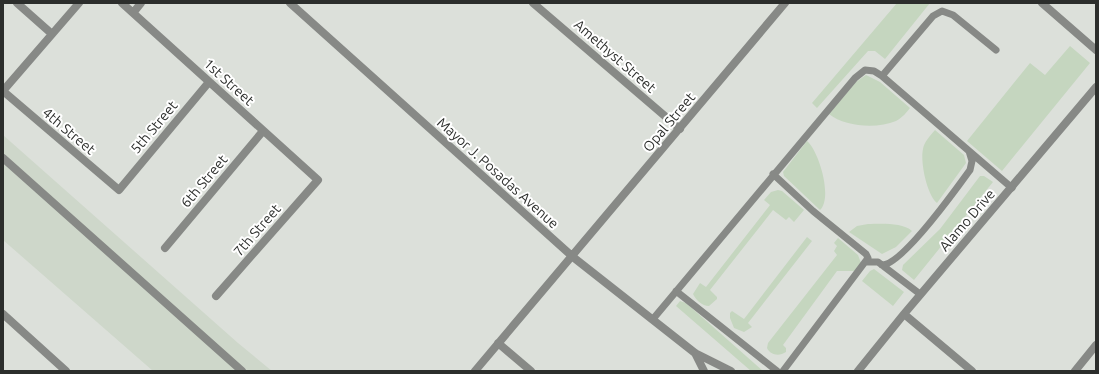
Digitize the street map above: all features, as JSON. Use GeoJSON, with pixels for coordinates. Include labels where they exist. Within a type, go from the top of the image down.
{"type":"FeatureCollection","features":[{"type":"Feature","properties":{"kind":"street"},"geometry":{"type":"LineString","coordinates":[[17,3],[52,34]]}},
{"type":"Feature","properties":{"kind":"street"},"geometry":{"type":"LineString","coordinates":[[3,91],[79,3]]}},
{"type":"Feature","properties":{"kind":"street","name":"1st Street"},"geometry":{"type":"LineString","coordinates":[[122,3],[318,180]]}},
{"type":"Feature","properties":{"kind":"street"},"geometry":{"type":"LineString","coordinates":[[133,13],[141,3]]}},
{"type":"Feature","properties":{"kind":"street","name":"Mayor J. Posadas Avenue"},"geometry":{"type":"LineString","coordinates":[[290,3],[573,257],[653,319],[695,354],[731,371]]}},
{"type":"Feature","properties":{"kind":"street","name":"Amethyst Street"},"geometry":{"type":"LineString","coordinates":[[533,3],[680,129]]}},
{"type":"Feature","properties":{"kind":"street"},"geometry":{"type":"LineString","coordinates":[[1042,3],[1096,50]]}},
{"type":"Feature","properties":{"kind":"street","name":"Opal Street"},"geometry":{"type":"LineString","coordinates":[[475,371],[573,257],[783,4]]}},
{"type":"Feature","properties":{"kind":"street","name":"5th Street"},"geometry":{"type":"LineString","coordinates":[[119,190],[209,82]]}},
{"type":"Feature","properties":{"kind":"street","name":"Alamo Drive"},"geometry":{"type":"LineString","coordinates":[[858,371],[920,294],[1012,188],[1096,87]]}},
{"type":"Feature","properties":{"kind":"street","name":"4th Street"},"geometry":{"type":"LineString","coordinates":[[3,91],[119,190]]}},
{"type":"Feature","properties":{"kind":"street","name":"6th Street"},"geometry":{"type":"LineString","coordinates":[[165,248],[263,131]]}},
{"type":"Feature","properties":{"kind":"street"},"geometry":{"type":"LineString","coordinates":[[3,158],[242,371]]}},
{"type":"Feature","properties":{"kind":"street","name":"7th Street"},"geometry":{"type":"LineString","coordinates":[[216,296],[318,180]]}},
{"type":"Feature","properties":{"kind":"street"},"geometry":{"type":"LineString","coordinates":[[3,314],[66,371]]}},
{"type":"Feature","properties":{"kind":"street"},"geometry":{"type":"LineString","coordinates":[[904,314],[972,371]]}},
{"type":"Feature","properties":{"kind":"street"},"geometry":{"type":"LineString","coordinates":[[498,343],[531,371]]}},
{"type":"Feature","properties":{"kind":"street"},"geometry":{"type":"LineString","coordinates":[[1074,371],[1096,345]]}},
{"type":"Feature","properties":{"kind":"street","name":"Mayor J. Posadas Avenue"},"geometry":{"type":"LineString","coordinates":[[695,354],[704,371]]}},
{"type":"Feature","properties":{"kind":"lane"},"geometry":{"type":"LineString","coordinates":[[882,76],[934,16],[942,11],[953,15],[996,50]]}},
{"type":"Feature","properties":{"kind":"lane"},"geometry":{"type":"LineString","coordinates":[[653,319],[773,174],[860,73],[869,69],[882,76],[1012,188]]}},
{"type":"Feature","properties":{"kind":"lane"},"geometry":{"type":"LineString","coordinates":[[882,265],[886,264],[905,249],[950,197],[970,170],[972,161],[968,150]]}},
{"type":"Feature","properties":{"kind":"lane"},"geometry":{"type":"LineString","coordinates":[[773,174],[813,211],[866,254],[868,258],[783,371]]}},
{"type":"Feature","properties":{"kind":"lane"},"geometry":{"type":"LineString","coordinates":[[866,262],[874,261],[882,265],[920,294]]}},
{"type":"Feature","properties":{"kind":"lane"},"geometry":{"type":"LineString","coordinates":[[676,291],[777,371]]}},
{"type":"Feature","properties":{"kind":"shaded area"},"geometry":{"type":"Polygon","coordinates":[[[3,135],[238,343],[272,371],[153,371],[3,240],[3,135]]]}},
{"type":"Feature","properties":{"kind":"green space"},"geometry":{"type":"Polygon","coordinates":[[[897,3],[930,3],[885,59],[875,51],[868,51],[817,108],[812,103],[897,3]]]}},
{"type":"Feature","properties":{"kind":"green space"},"geometry":{"type":"Polygon","coordinates":[[[1070,46],[1090,63],[1002,171],[967,141],[1030,63],[1045,75],[1070,46]]]}},
{"type":"Feature","properties":{"kind":"green space"},"geometry":{"type":"Polygon","coordinates":[[[866,75],[880,82],[910,108],[902,117],[888,124],[871,126],[844,122],[829,114],[856,82],[866,75]]]}},
{"type":"Feature","properties":{"kind":"green space"},"geometry":{"type":"Polygon","coordinates":[[[935,130],[964,155],[966,163],[937,203],[933,199],[927,186],[923,170],[922,155],[924,146],[935,130]]]}},
{"type":"Feature","properties":{"kind":"green space"},"geometry":{"type":"Polygon","coordinates":[[[807,141],[812,146],[816,154],[823,175],[825,196],[824,204],[820,210],[784,176],[783,172],[807,141]]]}},
{"type":"Feature","properties":{"kind":"green space"},"geometry":{"type":"Polygon","coordinates":[[[980,176],[984,176],[993,182],[914,280],[902,270],[903,265],[940,229],[980,176]]]}},
{"type":"Feature","properties":{"kind":"green space"},"geometry":{"type":"Polygon","coordinates":[[[778,190],[782,191],[804,210],[794,222],[789,217],[786,220],[773,210],[710,290],[717,297],[717,299],[709,306],[702,304],[693,294],[700,283],[706,287],[770,205],[764,200],[771,192],[778,190]]]}},
{"type":"Feature","properties":{"kind":"green space"},"geometry":{"type":"Polygon","coordinates":[[[868,224],[897,225],[908,228],[912,231],[896,247],[882,254],[849,232],[857,226],[868,224]]]}},
{"type":"Feature","properties":{"kind":"green space"},"geometry":{"type":"Polygon","coordinates":[[[807,237],[812,241],[748,323],[752,327],[744,332],[734,328],[730,318],[730,313],[732,311],[744,319],[807,237]]]}},
{"type":"Feature","properties":{"kind":"green space"},"geometry":{"type":"Polygon","coordinates":[[[838,238],[858,255],[861,263],[854,271],[837,271],[783,345],[786,348],[786,352],[778,355],[771,353],[767,348],[768,343],[837,255],[834,251],[837,246],[834,243],[838,238]]]}},
{"type":"Feature","properties":{"kind":"green space"},"geometry":{"type":"Polygon","coordinates":[[[874,269],[904,292],[893,306],[862,281],[870,271],[874,269]]]}},
{"type":"Feature","properties":{"kind":"green space"},"geometry":{"type":"Polygon","coordinates":[[[680,301],[686,303],[763,371],[751,371],[676,306],[680,301]]]}}]}
